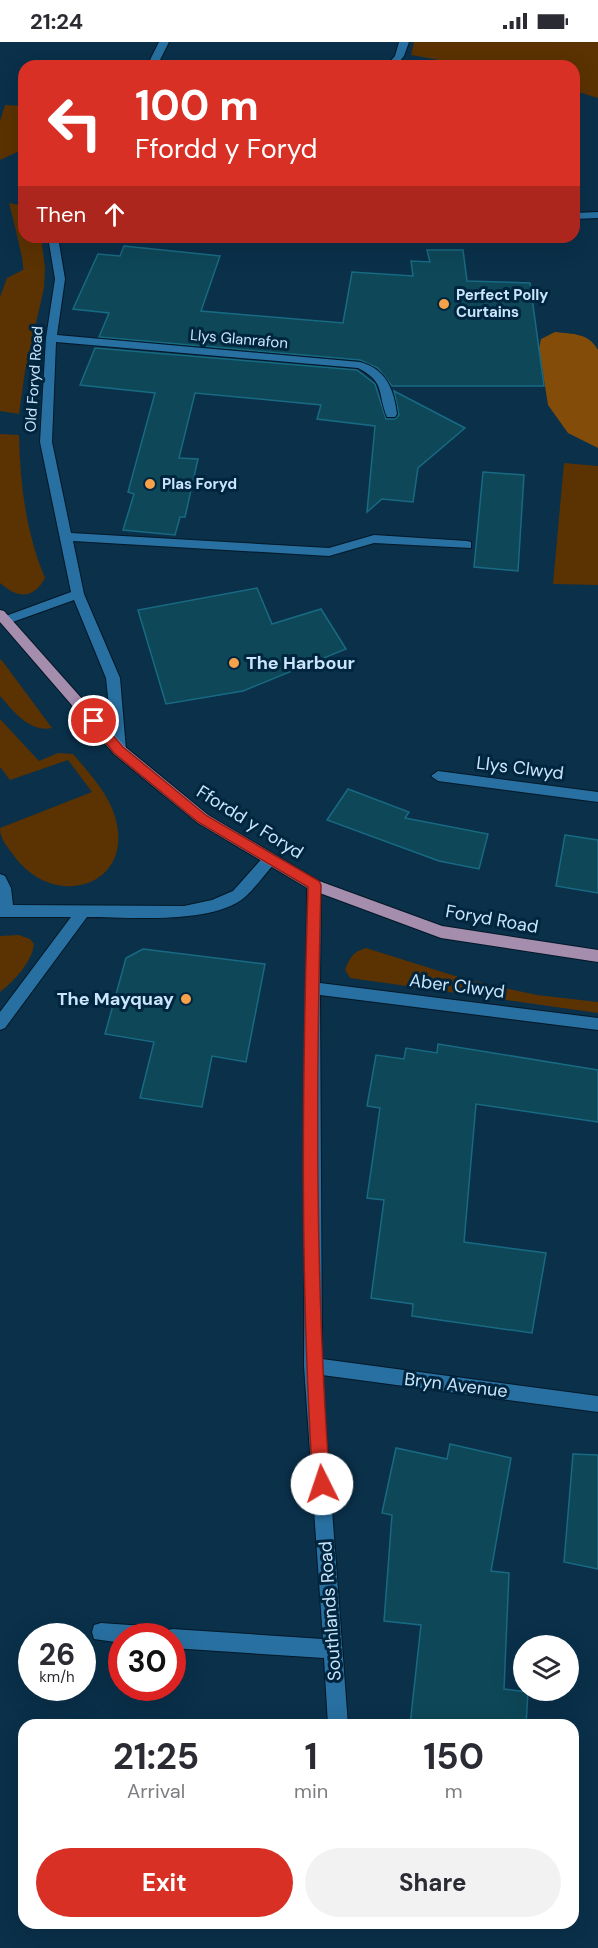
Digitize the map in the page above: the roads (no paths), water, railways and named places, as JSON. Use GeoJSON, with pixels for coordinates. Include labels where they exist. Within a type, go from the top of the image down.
{"type":"FeatureCollection","features":[{"type":"Feature","properties":{"kind":"main road","name":"Ffordd y Foryd"},"geometry":{"type":"LineString","coordinates":[[4,617],[119,750],[202,819],[314,885]]}},
{"type":"Feature","properties":{"kind":"main road","name":"Foryd Road"},"geometry":{"type":"LineString","coordinates":[[314,885],[441,932],[598,956]]}},
{"type":"Feature","properties":{"kind":"street"},"geometry":{"type":"LineString","coordinates":[[155,60],[164,42]]}},
{"type":"Feature","properties":{"kind":"street"},"geometry":{"type":"LineString","coordinates":[[396,60],[404,42]]}},
{"type":"Feature","properties":{"kind":"street"},"geometry":{"type":"LineString","coordinates":[[580,216],[598,215]]}},
{"type":"Feature","properties":{"kind":"street","name":"Old Foryd Road"},"geometry":{"type":"LineString","coordinates":[[54,243],[60,279],[51,338],[46,442],[78,594],[113,678],[119,750]]}},
{"type":"Feature","properties":{"kind":"street","name":"Llys Glanrafon"},"geometry":{"type":"LineString","coordinates":[[51,338],[360,364],[371,369],[384,380],[390,394],[391,414]]}},
{"type":"Feature","properties":{"kind":"street"},"geometry":{"type":"LineString","coordinates":[[66,537],[329,552],[374,539],[467,545]]}},
{"type":"Feature","properties":{"kind":"street"},"geometry":{"type":"LineString","coordinates":[[4,617],[78,594]]}},
{"type":"Feature","properties":{"kind":"street","name":"Llys Clwyd"},"geometry":{"type":"LineString","coordinates":[[438,776],[598,796]]}},
{"type":"Feature","properties":{"kind":"street"},"geometry":{"type":"LineString","coordinates":[[0,880],[4,888],[4,911],[184,912],[215,905],[238,895],[270,859]]}},
{"type":"Feature","properties":{"kind":"street","name":"Southlands Road"},"geometry":{"type":"LineString","coordinates":[[314,885],[313,1366],[338,1719]]}},
{"type":"Feature","properties":{"kind":"street"},"geometry":{"type":"LineString","coordinates":[[0,1024],[83,912]]}},
{"type":"Feature","properties":{"kind":"street","name":"Aber Clwyd"},"geometry":{"type":"LineString","coordinates":[[312,988],[598,1024]]}},
{"type":"Feature","properties":{"kind":"street","name":"Bryn Avenue"},"geometry":{"type":"LineString","coordinates":[[313,1366],[598,1404]]}},
{"type":"Feature","properties":{"kind":"street"},"geometry":{"type":"LineString","coordinates":[[101,1632],[108,1632]]}},
{"type":"Feature","properties":{"kind":"street"},"geometry":{"type":"LineString","coordinates":[[186,1639],[333,1649]]}},
{"type":"Feature","properties":{"kind":"place","name":"Perfect Polly Curtains"},"geometry":{"type":"Point","coordinates":[444,304]}},
{"type":"Feature","properties":{"kind":"place","name":"Plas Foryd"},"geometry":{"type":"Point","coordinates":[150,484]}},
{"type":"Feature","properties":{"kind":"place","name":"The Harbour"},"geometry":{"type":"Point","coordinates":[234,663]}},
{"type":"Feature","properties":{"kind":"place","name":"The Mayquay"},"geometry":{"type":"Point","coordinates":[186,999]}}]}
